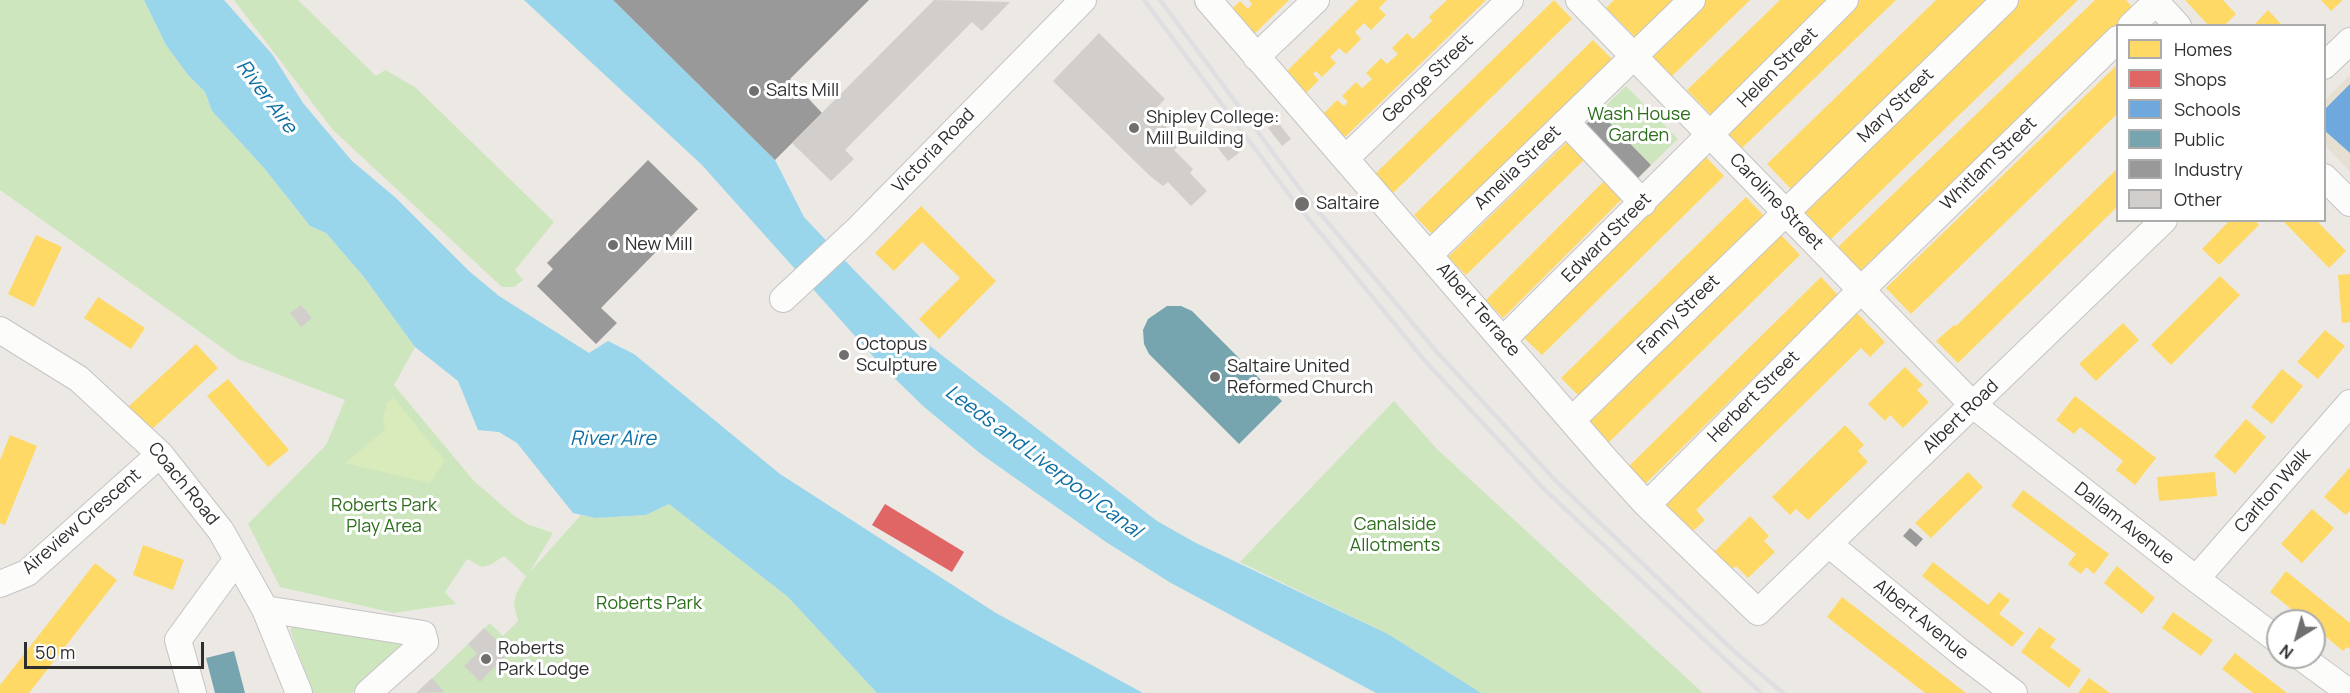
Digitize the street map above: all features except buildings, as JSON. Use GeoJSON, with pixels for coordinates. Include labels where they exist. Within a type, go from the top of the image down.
{"type":"FeatureCollection","features":[{"type":"Feature","properties":{"kind":"street","name":"Victoria Road"},"geometry":{"type":"LineString","coordinates":[[786,296],[857,230],[1083,0]]}},
{"type":"Feature","properties":{"kind":"street","name":"Albert Terrace"},"geometry":{"type":"LineString","coordinates":[[1208,0],[1647,505],[1758,612]]}},
{"type":"Feature","properties":{"kind":"street"},"geometry":{"type":"LineString","coordinates":[[1256,57],[1316,0]]}},
{"type":"Feature","properties":{"kind":"street","name":"George Street"},"geometry":{"type":"LineString","coordinates":[[1346,158],[1510,0]]}},
{"type":"Feature","properties":{"kind":"street","name":"Caroline Street"},"geometry":{"type":"LineString","coordinates":[[1579,0],[1973,405]]}},
{"type":"Feature","properties":{"kind":"street","name":"Amelia Street"},"geometry":{"type":"LineString","coordinates":[[1429,255],[1692,0]]}},
{"type":"Feature","properties":{"kind":"street","name":"Helen Street"},"geometry":{"type":"LineString","coordinates":[[1711,135],[1845,0]]}},
{"type":"Feature","properties":{"kind":"street","name":"Mary Street"},"geometry":{"type":"LineString","coordinates":[[1786,212],[2006,0]]}},
{"type":"Feature","properties":{"kind":"street"},"geometry":{"type":"LineString","coordinates":[[2133,24],[2155,1],[2176,24]]}},
{"type":"Feature","properties":{"kind":"street","name":"Whitlam Street"},"geometry":{"type":"LineString","coordinates":[[1861,290],[2116,41]]}},
{"type":"Feature","properties":{"kind":"street"},"geometry":{"type":"LineString","coordinates":[[2326,65],[2350,41]]}},
{"type":"Feature","properties":{"kind":"street"},"geometry":{"type":"LineString","coordinates":[[1566,122],[1643,203]]}},
{"type":"Feature","properties":{"kind":"street","name":"Edward Street"},"geometry":{"type":"LineString","coordinates":[[1503,340],[1711,135]]}},
{"type":"Feature","properties":{"kind":"street"},"geometry":{"type":"LineString","coordinates":[[2326,178],[2350,202]]}},
{"type":"Feature","properties":{"kind":"street","name":"Fanny Street"},"geometry":{"type":"LineString","coordinates":[[1573,419],[1786,212]]}},
{"type":"Feature","properties":{"kind":"street","name":"Albert Road"},"geometry":{"type":"LineString","coordinates":[[1758,612],[1830,545],[2162,222]]}},
{"type":"Feature","properties":{"kind":"street","name":"Herbert Street"},"geometry":{"type":"LineString","coordinates":[[1647,505],[1861,290]]}},
{"type":"Feature","properties":{"kind":"street","name":"Coach Road"},"geometry":{"type":"LineString","coordinates":[[0,330],[79,379],[160,454],[221,531],[265,609],[299,693]]}},
{"type":"Feature","properties":{"kind":"street","name":"Carlton Walk"},"geometry":{"type":"LineString","coordinates":[[2196,579],[2350,403]]}},
{"type":"Feature","properties":{"kind":"street","name":"Dallam Avenue"},"geometry":{"type":"LineString","coordinates":[[1973,405],[2266,631]]}},
{"type":"Feature","properties":{"kind":"street","name":"Aireview Crescent"},"geometry":{"type":"LineString","coordinates":[[0,584],[27,573],[160,454]]}},
{"type":"Feature","properties":{"kind":"street","name":"Albert Avenue"},"geometry":{"type":"LineString","coordinates":[[1830,545],[2014,693]]}},
{"type":"Feature","properties":{"kind":"street"},"geometry":{"type":"LineString","coordinates":[[193,693],[178,640],[237,559]]}},
{"type":"Feature","properties":{"kind":"street"},"geometry":{"type":"LineString","coordinates":[[265,609],[423,634],[425,642],[368,693]]}},
{"type":"Feature","properties":{"kind":"street"},"geometry":{"type":"LineString","coordinates":[[2317,669],[2350,693]]}},
{"type":"Feature","properties":{"kind":"shaded area"},"geometry":{"type":"Polygon","coordinates":[[[2350,75],[2350,172],[2326,146],[2326,99],[2350,75]]]}},
{"type":"Feature","properties":{"kind":"green space"},"geometry":{"type":"Polygon","coordinates":[[[0,0],[144,0],[166,45],[188,75],[205,92],[212,111],[264,168],[310,226],[326,233],[364,277],[415,347],[394,385],[474,481],[513,515],[527,524],[553,533],[529,573],[581,515],[595,518],[646,515],[669,504],[788,597],[877,693],[417,693],[490,623],[503,636],[518,621],[514,605],[516,594],[526,576],[504,556],[482,567],[467,559],[445,592],[456,604],[394,613],[280,587],[248,524],[326,445],[345,400],[238,359],[0,190],[0,0]]]}},
{"type":"Feature","properties":{"kind":"green space"},"geometry":{"type":"Polygon","coordinates":[[[234,0],[298,0],[376,76],[385,70],[415,87],[554,222],[515,270],[523,280],[514,287],[502,287],[333,130],[234,0]]]}},
{"type":"Feature","properties":{"kind":"green space","name":"Wash House Garden"},"geometry":{"type":"Polygon","coordinates":[[[1626,86],[1678,139],[1651,165],[1599,112],[1626,86]]]}},
{"type":"Feature","properties":{"kind":"green space"},"geometry":{"type":"Polygon","coordinates":[[[393,397],[445,461],[430,483],[345,463],[385,430],[383,416],[387,408],[385,404],[393,397]]]}},
{"type":"Feature","properties":{"kind":"green space","name":"Canalside Allotments"},"geometry":{"type":"Polygon","coordinates":[[[1394,401],[1438,450],[1703,693],[1481,693],[1388,634],[1240,562],[1394,401]]]}},
{"type":"Feature","properties":{"kind":"green space"},"geometry":{"type":"Polygon","coordinates":[[[298,622],[400,636],[401,650],[352,693],[313,693],[290,630],[298,622]]]}},
{"type":"Feature","properties":{"kind":"water","name":"River Aire"},"geometry":{"type":"Polygon","coordinates":[[[144,0],[224,0],[272,54],[303,103],[352,161],[396,198],[469,271],[499,296],[589,353],[608,341],[634,354],[780,474],[996,613],[1143,693],[877,693],[788,597],[669,504],[646,515],[595,518],[573,513],[517,443],[499,432],[478,430],[458,381],[415,347],[364,277],[326,233],[310,226],[264,168],[212,111],[205,92],[188,75],[166,45],[144,0]]]}},
{"type":"Feature","properties":{"kind":"water","name":"Leeds and Liverpool Canal"},"geometry":{"type":"Polygon","coordinates":[[[524,0],[613,0],[775,160],[804,217],[924,341],[1157,521],[1196,543],[1388,634],[1481,693],[1376,693],[1171,583],[1106,542],[981,454],[923,406],[880,364],[702,165],[524,0]]]}},
{"type":"Feature","properties":{"kind":"railway"},"geometry":{"type":"LineString","coordinates":[[1144,0],[1294,201],[1425,361],[1545,490],[1761,693]]}},
{"type":"Feature","properties":{"kind":"railway"},"geometry":{"type":"LineString","coordinates":[[1160,0],[1303,193],[1436,351],[1555,480],[1736,653],[1783,693]]}},
{"type":"Feature","properties":{"kind":"place","name":"Salts Mill"},"geometry":{"type":"Point","coordinates":[754,91]}},
{"type":"Feature","properties":{"kind":"place","name":"Shipley College: Mill Building"},"geometry":{"type":"Point","coordinates":[1134,128]}},
{"type":"Feature","properties":{"kind":"place","name":"Saltaire"},"geometry":{"type":"Point","coordinates":[1302,204]}},
{"type":"Feature","properties":{"kind":"place","name":"New Mill"},"geometry":{"type":"Point","coordinates":[613,245]}},
{"type":"Feature","properties":{"kind":"place","name":"Octopus Sculpture"},"geometry":{"type":"Point","coordinates":[844,355]}},
{"type":"Feature","properties":{"kind":"place","name":"Saltaire United Reformed Church"},"geometry":{"type":"Point","coordinates":[1215,377]}},
{"type":"Feature","properties":{"kind":"place","name":"Roberts Park Lodge"},"geometry":{"type":"Point","coordinates":[486,659]}},
{"type":"Feature","properties":{"kind":"park label","name":"Roberts Park Play Area"},"geometry":{"type":"Point","coordinates":[384,516]}},
{"type":"Feature","properties":{"kind":"park label","name":"Roberts Park"},"geometry":{"type":"Point","coordinates":[649,604]}}]}
